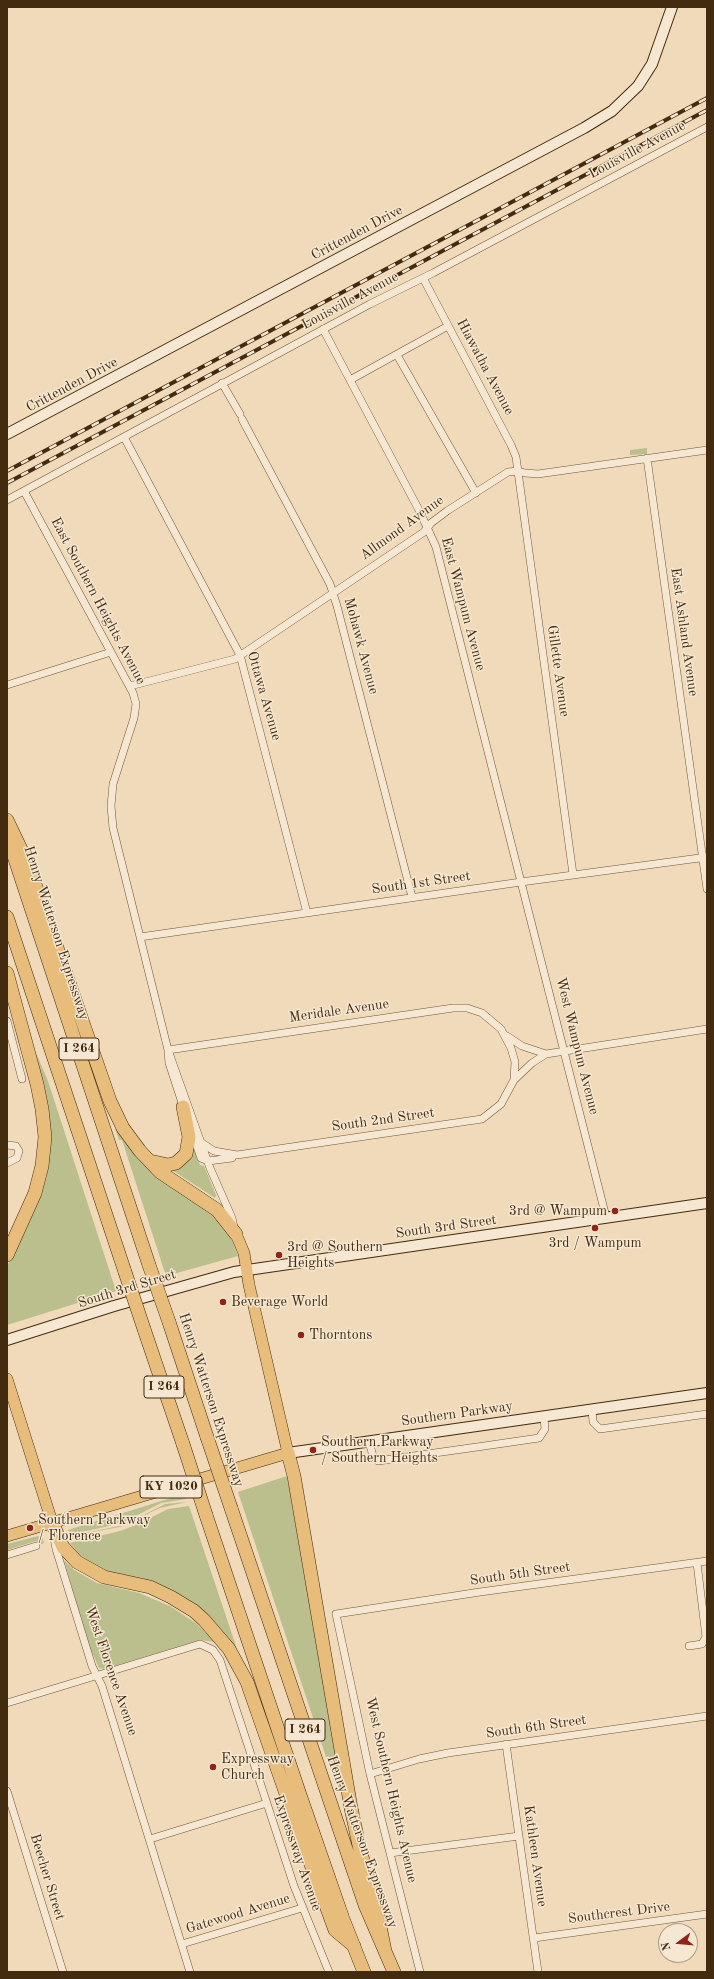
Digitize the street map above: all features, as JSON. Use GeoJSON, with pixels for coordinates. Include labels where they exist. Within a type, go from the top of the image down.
{"type":"FeatureCollection","features":[{"type":"Feature","properties":{"kind":"highway"},"geometry":{"type":"LineString","coordinates":[[7,820],[28,864],[110,1101],[123,1128],[149,1161],[160,1172],[217,1210],[236,1234]]}},
{"type":"Feature","properties":{"kind":"highway","name":"Henry Watterson Expressway"},"geometry":{"type":"LineString","coordinates":[[7,834],[334,1818],[365,1905],[394,1972]]}},
{"type":"Feature","properties":{"kind":"highway","name":"I 264"},"geometry":{"type":"LineString","coordinates":[[7,917],[302,1802],[364,1972]]}},
{"type":"Feature","properties":{"kind":"highway"},"geometry":{"type":"LineString","coordinates":[[7,973],[42,1109],[45,1137],[42,1166],[35,1193],[7,1255]]}},
{"type":"Feature","properties":{"kind":"highway"},"geometry":{"type":"LineString","coordinates":[[149,1161],[168,1165],[176,1163],[186,1154],[189,1137],[183,1107]]}},
{"type":"Feature","properties":{"kind":"highway"},"geometry":{"type":"LineString","coordinates":[[288,1453],[294,1476],[354,1822],[375,1902],[385,1951]]}},
{"type":"Feature","properties":{"kind":"highway"},"geometry":{"type":"LineString","coordinates":[[52,1522],[62,1547],[77,1562],[104,1576],[150,1587],[171,1597],[194,1611],[226,1644],[247,1682],[306,1851],[336,1930],[354,1946]]}},
{"type":"Feature","properties":{"kind":"main road","name":"Crittenden Drive"},"geometry":{"type":"LineString","coordinates":[[7,434],[584,128],[612,111],[638,86],[652,64],[672,7]]}},
{"type":"Feature","properties":{"kind":"main road","name":"South 3rd Street"},"geometry":{"type":"LineString","coordinates":[[7,1340],[194,1283],[248,1270],[707,1203]]}},
{"type":"Feature","properties":{"kind":"main road"},"geometry":{"type":"LineString","coordinates":[[236,1234],[244,1253],[248,1270],[249,1285],[288,1453]]}},
{"type":"Feature","properties":{"kind":"main road","name":"West Florence Avenue"},"geometry":{"type":"LineString","coordinates":[[7,1379],[52,1522]]}},
{"type":"Feature","properties":{"kind":"main road","name":"Southern Parkway"},"geometry":{"type":"LineString","coordinates":[[7,1536],[288,1453],[544,1418],[707,1393]]}},
{"type":"Feature","properties":{"kind":"street","name":"Louisville Avenue"},"geometry":{"type":"LineString","coordinates":[[7,500],[323,329],[423,278],[707,127]]}},
{"type":"Feature","properties":{"kind":"street","name":"Hiawatha Avenue"},"geometry":{"type":"LineString","coordinates":[[423,278],[511,445],[516,457],[518,471]]}},
{"type":"Feature","properties":{"kind":"street"},"geometry":{"type":"LineString","coordinates":[[350,380],[448,326]]}},
{"type":"Feature","properties":{"kind":"street","name":"East Wampum Avenue"},"geometry":{"type":"LineString","coordinates":[[323,329],[428,528],[436,547],[521,882]]}},
{"type":"Feature","properties":{"kind":"street"},"geometry":{"type":"LineString","coordinates":[[397,355],[476,493]]}},
{"type":"Feature","properties":{"kind":"street","name":"Mohawk Avenue"},"geometry":{"type":"LineString","coordinates":[[222,383],[330,584],[412,897]]}},
{"type":"Feature","properties":{"kind":"street","name":"Ottawa Avenue"},"geometry":{"type":"LineString","coordinates":[[124,437],[240,655],[307,912]]}},
{"type":"Feature","properties":{"kind":"street","name":"Allmond Avenue"},"geometry":{"type":"LineString","coordinates":[[130,686],[230,662],[424,532],[437,519],[504,474],[518,471],[538,474],[707,450]]}},
{"type":"Feature","properties":{"kind":"street","name":"East Ashland Avenue"},"geometry":{"type":"LineString","coordinates":[[647,458],[705,857],[707,889]]}},
{"type":"Feature","properties":{"kind":"street","name":"Gillette Avenue"},"geometry":{"type":"LineString","coordinates":[[518,471],[573,874]]}},
{"type":"Feature","properties":{"kind":"street","name":"East Southern Heights Avenue"},"geometry":{"type":"LineString","coordinates":[[24,491],[133,693],[136,710],[117,768],[111,806],[116,843],[140,937]]}},
{"type":"Feature","properties":{"kind":"street"},"geometry":{"type":"LineString","coordinates":[[7,685],[111,652]]}},
{"type":"Feature","properties":{"kind":"street","name":"South 1st Street"},"geometry":{"type":"LineString","coordinates":[[140,937],[573,874],[705,857]]}},
{"type":"Feature","properties":{"kind":"street","name":"West Wampum Avenue"},"geometry":{"type":"LineString","coordinates":[[521,882],[606,1217]]}},
{"type":"Feature","properties":{"kind":"street"},"geometry":{"type":"LineString","coordinates":[[140,937],[168,1050],[208,1161],[232,1218],[236,1234]]}},
{"type":"Feature","properties":{"kind":"street","name":"Meridale Avenue"},"geometry":{"type":"LineString","coordinates":[[168,1050],[454,1008],[467,1008],[482,1013],[504,1034],[522,1046],[546,1054]]}},
{"type":"Feature","properties":{"kind":"street"},"geometry":{"type":"LineString","coordinates":[[7,1021],[22,1079]]}},
{"type":"Feature","properties":{"kind":"street","name":"South 2nd Street"},"geometry":{"type":"LineString","coordinates":[[201,1142],[214,1151],[237,1155],[482,1119],[501,1104],[514,1080],[532,1063],[546,1054],[707,1029]]}},
{"type":"Feature","properties":{"kind":"street","name":"Meridale Avenue"},"geometry":{"type":"LineString","coordinates":[[504,1034],[514,1057]]}},
{"type":"Feature","properties":{"kind":"street"},"geometry":{"type":"LineString","coordinates":[[168,1050],[169,1063],[201,1158],[208,1161]]}},
{"type":"Feature","properties":{"kind":"street","name":"South 2nd Street"},"geometry":{"type":"LineString","coordinates":[[514,1057],[514,1080]]}},
{"type":"Feature","properties":{"kind":"street"},"geometry":{"type":"LineString","coordinates":[[7,1145],[16,1146],[19,1152],[17,1158],[7,1163]]}},
{"type":"Feature","properties":{"kind":"street","name":"South 2nd Street"},"geometry":{"type":"LineString","coordinates":[[208,1161],[233,1158],[237,1155]]}},
{"type":"Feature","properties":{"kind":"street"},"geometry":{"type":"LineString","coordinates":[[592,1410],[593,1422],[600,1429],[707,1414]]}},
{"type":"Feature","properties":{"kind":"street"},"geometry":{"type":"LineString","coordinates":[[369,1442],[372,1456],[378,1461],[539,1438],[545,1429],[544,1418]]}},
{"type":"Feature","properties":{"kind":"street","name":"West Florence Avenue"},"geometry":{"type":"LineString","coordinates":[[52,1522],[56,1550],[97,1677],[102,1686],[190,1972]]}},
{"type":"Feature","properties":{"kind":"street"},"geometry":{"type":"LineString","coordinates":[[7,1554],[36,1546]]}},
{"type":"Feature","properties":{"kind":"street","name":"South 5th Street"},"geometry":{"type":"LineString","coordinates":[[336,1614],[480,1592],[707,1562]]}},
{"type":"Feature","properties":{"kind":"street"},"geometry":{"type":"LineString","coordinates":[[689,1646],[702,1644],[706,1637],[697,1563]]}},
{"type":"Feature","properties":{"kind":"street","name":"West Southern Heights Avenue"},"geometry":{"type":"LineString","coordinates":[[336,1614],[370,1774],[420,1972]]}},
{"type":"Feature","properties":{"kind":"street","name":"Expressway Avenue"},"geometry":{"type":"LineString","coordinates":[[97,1677],[200,1644],[213,1650],[220,1660],[302,1908],[329,1972]]}},
{"type":"Feature","properties":{"kind":"street"},"geometry":{"type":"LineString","coordinates":[[7,1703],[97,1677]]}},
{"type":"Feature","properties":{"kind":"street","name":"South 6th Street"},"geometry":{"type":"LineString","coordinates":[[370,1774],[419,1759],[506,1744],[707,1716]]}},
{"type":"Feature","properties":{"kind":"street","name":"Kathleen Avenue"},"geometry":{"type":"LineString","coordinates":[[506,1744],[538,1972]]}},
{"type":"Feature","properties":{"kind":"street","name":"Beecher Street"},"geometry":{"type":"LineString","coordinates":[[7,1791],[63,1972]]}},
{"type":"Feature","properties":{"kind":"street"},"geometry":{"type":"LineString","coordinates":[[150,1839],[267,1803]]}},
{"type":"Feature","properties":{"kind":"street"},"geometry":{"type":"LineString","coordinates":[[390,1853],[519,1836]]}},
{"type":"Feature","properties":{"kind":"street","name":"Gatewood Avenue"},"geometry":{"type":"LineString","coordinates":[[182,1944],[302,1908]]}},
{"type":"Feature","properties":{"kind":"street","name":"Southcrest Drive"},"geometry":{"type":"LineString","coordinates":[[534,1938],[707,1914]]}},
{"type":"Feature","properties":{"kind":"green space"},"geometry":{"type":"Polygon","coordinates":[[[647,448],[647,454],[630,455],[630,450],[647,448]]]}},
{"type":"Feature","properties":{"kind":"green space"},"geometry":{"type":"Polygon","coordinates":[[[33,1046],[48,1081],[116,1291],[7,1325],[7,1267],[37,1205],[44,1183],[33,1046]]]}},
{"type":"Feature","properties":{"kind":"green space"},"geometry":{"type":"Polygon","coordinates":[[[115,1128],[211,1213],[230,1235],[238,1256],[166,1276],[122,1140],[119,1140],[115,1128]]]}},
{"type":"Feature","properties":{"kind":"green space"},"geometry":{"type":"Polygon","coordinates":[[[193,1150],[195,1150],[200,1165],[204,1166],[216,1195],[215,1198],[172,1170],[193,1150]]]}},
{"type":"Feature","properties":{"kind":"green space"},"geometry":{"type":"Polygon","coordinates":[[[287,1476],[341,1784],[340,1791],[326,1757],[238,1492],[287,1476]]]}},
{"type":"Feature","properties":{"kind":"green space"},"geometry":{"type":"Polygon","coordinates":[[[184,1494],[186,1499],[161,1503],[122,1523],[69,1535],[68,1530],[184,1494]]]}},
{"type":"Feature","properties":{"kind":"green space"},"geometry":{"type":"Polygon","coordinates":[[[187,1502],[160,1508],[120,1527],[93,1532],[68,1540],[68,1538],[76,1535],[124,1525],[165,1504],[187,1502]]]}},
{"type":"Feature","properties":{"kind":"green space"},"geometry":{"type":"Polygon","coordinates":[[[189,1506],[240,1658],[215,1625],[100,1570],[80,1555],[70,1543],[120,1531],[136,1525],[168,1509],[189,1506]]]}},
{"type":"Feature","properties":{"kind":"green space"},"geometry":{"type":"Polygon","coordinates":[[[38,1536],[42,1537],[44,1543],[38,1545],[36,1541],[7,1550],[7,1544],[38,1536]]]}},
{"type":"Feature","properties":{"kind":"green space"},"geometry":{"type":"Polygon","coordinates":[[[64,1560],[74,1570],[97,1583],[139,1593],[170,1606],[197,1624],[215,1642],[200,1640],[104,1669],[99,1668],[91,1652],[64,1560]]]}},
{"type":"Feature","properties":{"kind":"railway"},"geometry":{"type":"LineString","coordinates":[[7,471],[707,98]]}},
{"type":"Feature","properties":{"kind":"railway"},"geometry":{"type":"LineString","coordinates":[[7,483],[707,110]]}},
{"type":"Feature","properties":{"kind":"place","name":"3rd @ Wampum"},"geometry":{"type":"Point","coordinates":[615,1211]}},
{"type":"Feature","properties":{"kind":"place","name":"3rd / Wampum"},"geometry":{"type":"Point","coordinates":[595,1228]}},
{"type":"Feature","properties":{"kind":"place","name":"3rd @ Southern Heights"},"geometry":{"type":"Point","coordinates":[279,1255]}},
{"type":"Feature","properties":{"kind":"place","name":"Beverage World"},"geometry":{"type":"Point","coordinates":[223,1302]}},
{"type":"Feature","properties":{"kind":"place","name":"Thorntons"},"geometry":{"type":"Point","coordinates":[301,1335]}},
{"type":"Feature","properties":{"kind":"place","name":"Southern Parkway / Southern Heights"},"geometry":{"type":"Point","coordinates":[313,1450]}},
{"type":"Feature","properties":{"kind":"place","name":"Southern Parkway / Florence"},"geometry":{"type":"Point","coordinates":[30,1528]}},
{"type":"Feature","properties":{"kind":"place","name":"Expressway Church"},"geometry":{"type":"Point","coordinates":[213,1767]}}]}
